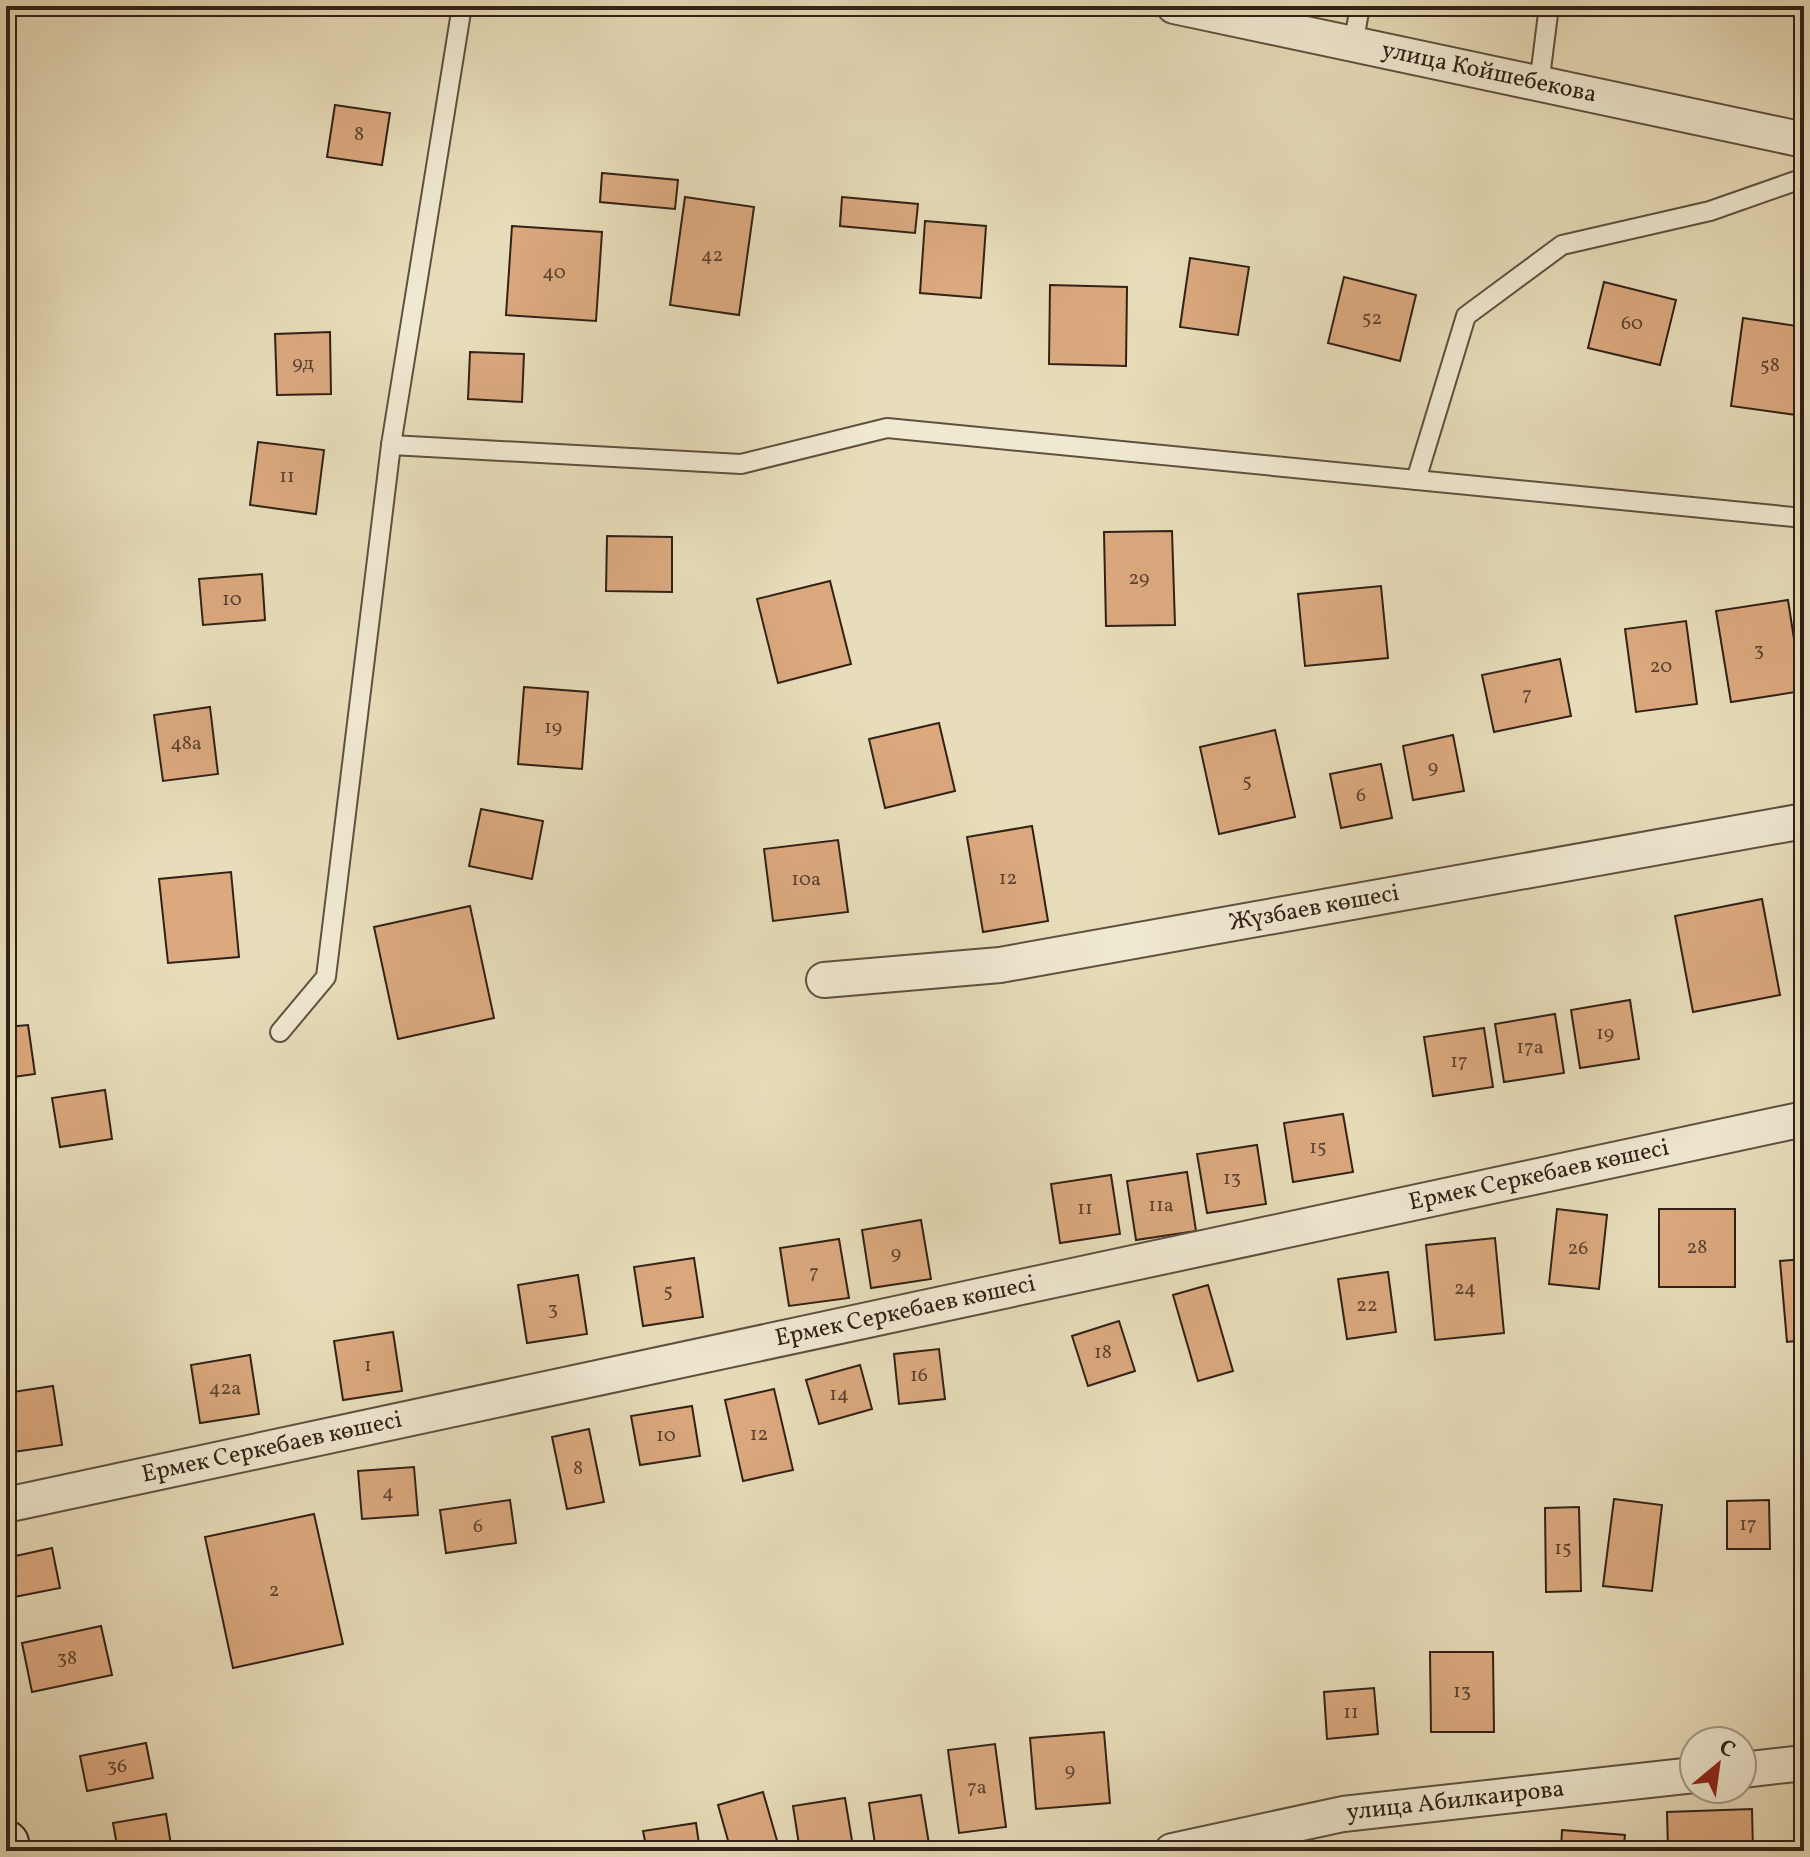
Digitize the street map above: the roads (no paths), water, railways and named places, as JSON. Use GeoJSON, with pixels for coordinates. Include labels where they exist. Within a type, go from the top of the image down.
{"type":"FeatureCollection","features":[{"type":"Feature","properties":{"kind":"street","name":"улица Койшебекова"},"geometry":{"type":"LineString","coordinates":[[1174,6],[1224,12],[1353,46],[1804,140]]}},
{"type":"Feature","properties":{"kind":"street","name":"Жүзбаев көшесі"},"geometry":{"type":"LineString","coordinates":[[824,980],[1000,965],[1804,821]]}},
{"type":"Feature","properties":{"kind":"street","name":"Ермек Серкебаев көшесі"},"geometry":{"type":"LineString","coordinates":[[6,1505],[1804,1119]]}},
{"type":"Feature","properties":{"kind":"street"},"geometry":{"type":"LineString","coordinates":[[1758,1768],[1804,1763]]}},
{"type":"Feature","properties":{"kind":"street","name":"улица Абилкаирова"},"geometry":{"type":"LineString","coordinates":[[1172,1851],[1343,1814],[1678,1777]]}},
{"type":"Feature","properties":{"kind":"street"},"geometry":{"type":"LineString","coordinates":[[6,1843],[8,1851]]}},
{"type":"Feature","properties":{"kind":"lane"},"geometry":{"type":"LineString","coordinates":[[280,1032],[326,977],[391,445],[462,6]]}},
{"type":"Feature","properties":{"kind":"lane"},"geometry":{"type":"LineString","coordinates":[[1353,46],[1360,6]]}},
{"type":"Feature","properties":{"kind":"lane"},"geometry":{"type":"LineString","coordinates":[[1539,85],[1549,6]]}},
{"type":"Feature","properties":{"kind":"lane"},"geometry":{"type":"LineString","coordinates":[[1416,480],[1466,316],[1562,245],[1710,211],[1804,178]]}},
{"type":"Feature","properties":{"kind":"lane"},"geometry":{"type":"LineString","coordinates":[[391,445],[741,464],[887,428],[1804,518]]}}]}
